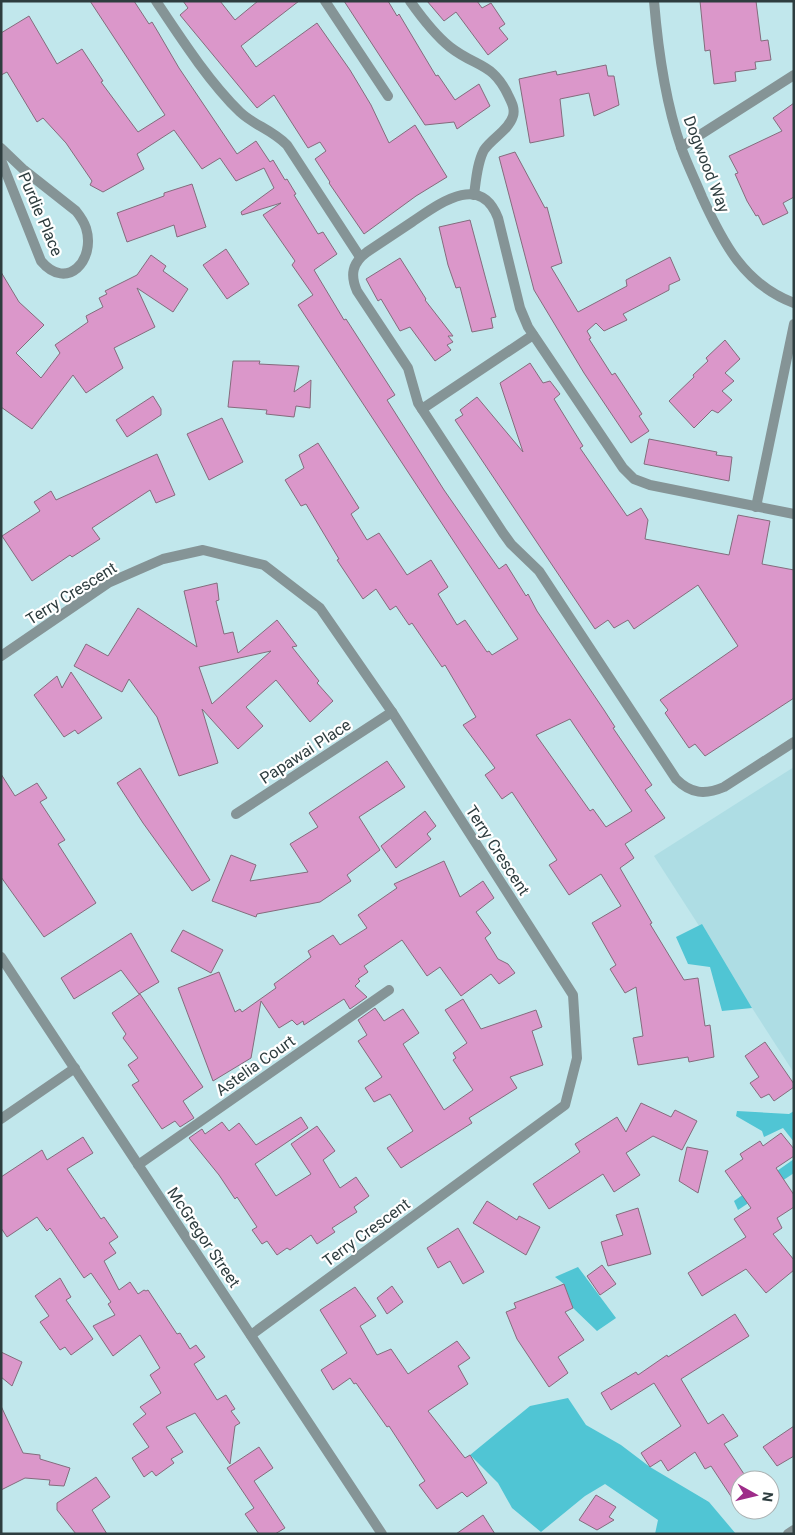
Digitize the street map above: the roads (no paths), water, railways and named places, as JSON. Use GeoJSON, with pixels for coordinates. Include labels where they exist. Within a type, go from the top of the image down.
{"type":"FeatureCollection","features":[{"type":"Feature","properties":{"kind":"street"},"geometry":{"type":"LineString","coordinates":[[156,1],[194,56],[232,103],[252,121],[277,135],[287,145],[360,257]]}},
{"type":"Feature","properties":{"kind":"street"},"geometry":{"type":"LineString","coordinates":[[325,1],[388,96]]}},
{"type":"Feature","properties":{"kind":"street"},"geometry":{"type":"LineString","coordinates":[[410,1],[426,23],[450,47],[491,70],[497,76],[503,84],[512,104],[513,117],[510,123],[483,152],[474,195]]}},
{"type":"Feature","properties":{"kind":"street","name":"Dogwood Way"},"geometry":{"type":"LineString","coordinates":[[654,1],[657,39],[671,110],[681,147],[714,224],[728,249],[756,281],[769,292],[794,303]]}},
{"type":"Feature","properties":{"kind":"street"},"geometry":{"type":"LineString","coordinates":[[681,147],[794,75]]}},
{"type":"Feature","properties":{"kind":"street","name":"Purdie Place"},"geometry":{"type":"LineString","coordinates":[[1,148],[24,170],[76,211],[82,219],[86,228],[88,247],[85,258],[79,267],[72,272],[62,274],[53,272],[41,261],[1,160]]}},
{"type":"Feature","properties":{"kind":"street"},"geometry":{"type":"LineString","coordinates":[[794,514],[650,485],[634,479],[623,468],[533,335],[520,308],[495,210],[486,199],[474,195],[457,196],[440,204],[360,257],[353,271],[357,291],[408,368],[415,395],[422,409],[503,533],[511,544],[539,571],[669,770],[683,786],[699,792],[724,787],[794,742]]}},
{"type":"Feature","properties":{"kind":"street"},"geometry":{"type":"LineString","coordinates":[[756,506],[794,324]]}},
{"type":"Feature","properties":{"kind":"street"},"geometry":{"type":"LineString","coordinates":[[422,409],[533,335]]}},
{"type":"Feature","properties":{"kind":"street","name":"Terry Crescent"},"geometry":{"type":"LineString","coordinates":[[1,656],[108,583],[163,559],[202,550],[264,565],[320,608],[392,712],[573,995],[577,1058],[565,1105],[251,1335]]}},
{"type":"Feature","properties":{"kind":"street","name":"Papawai Place"},"geometry":{"type":"LineString","coordinates":[[236,814],[392,712]]}},
{"type":"Feature","properties":{"kind":"street","name":"McGregor Street"},"geometry":{"type":"LineString","coordinates":[[1,957],[382,1534]]}},
{"type":"Feature","properties":{"kind":"street","name":"Astelia Court"},"geometry":{"type":"LineString","coordinates":[[138,1165],[389,990]]}},
{"type":"Feature","properties":{"kind":"street"},"geometry":{"type":"LineString","coordinates":[[1,1119],[76,1068]]}},
{"type":"Feature","properties":{"kind":"street"},"geometry":{"type":"LineString","coordinates":[[788,1534],[794,1530]]}}]}
